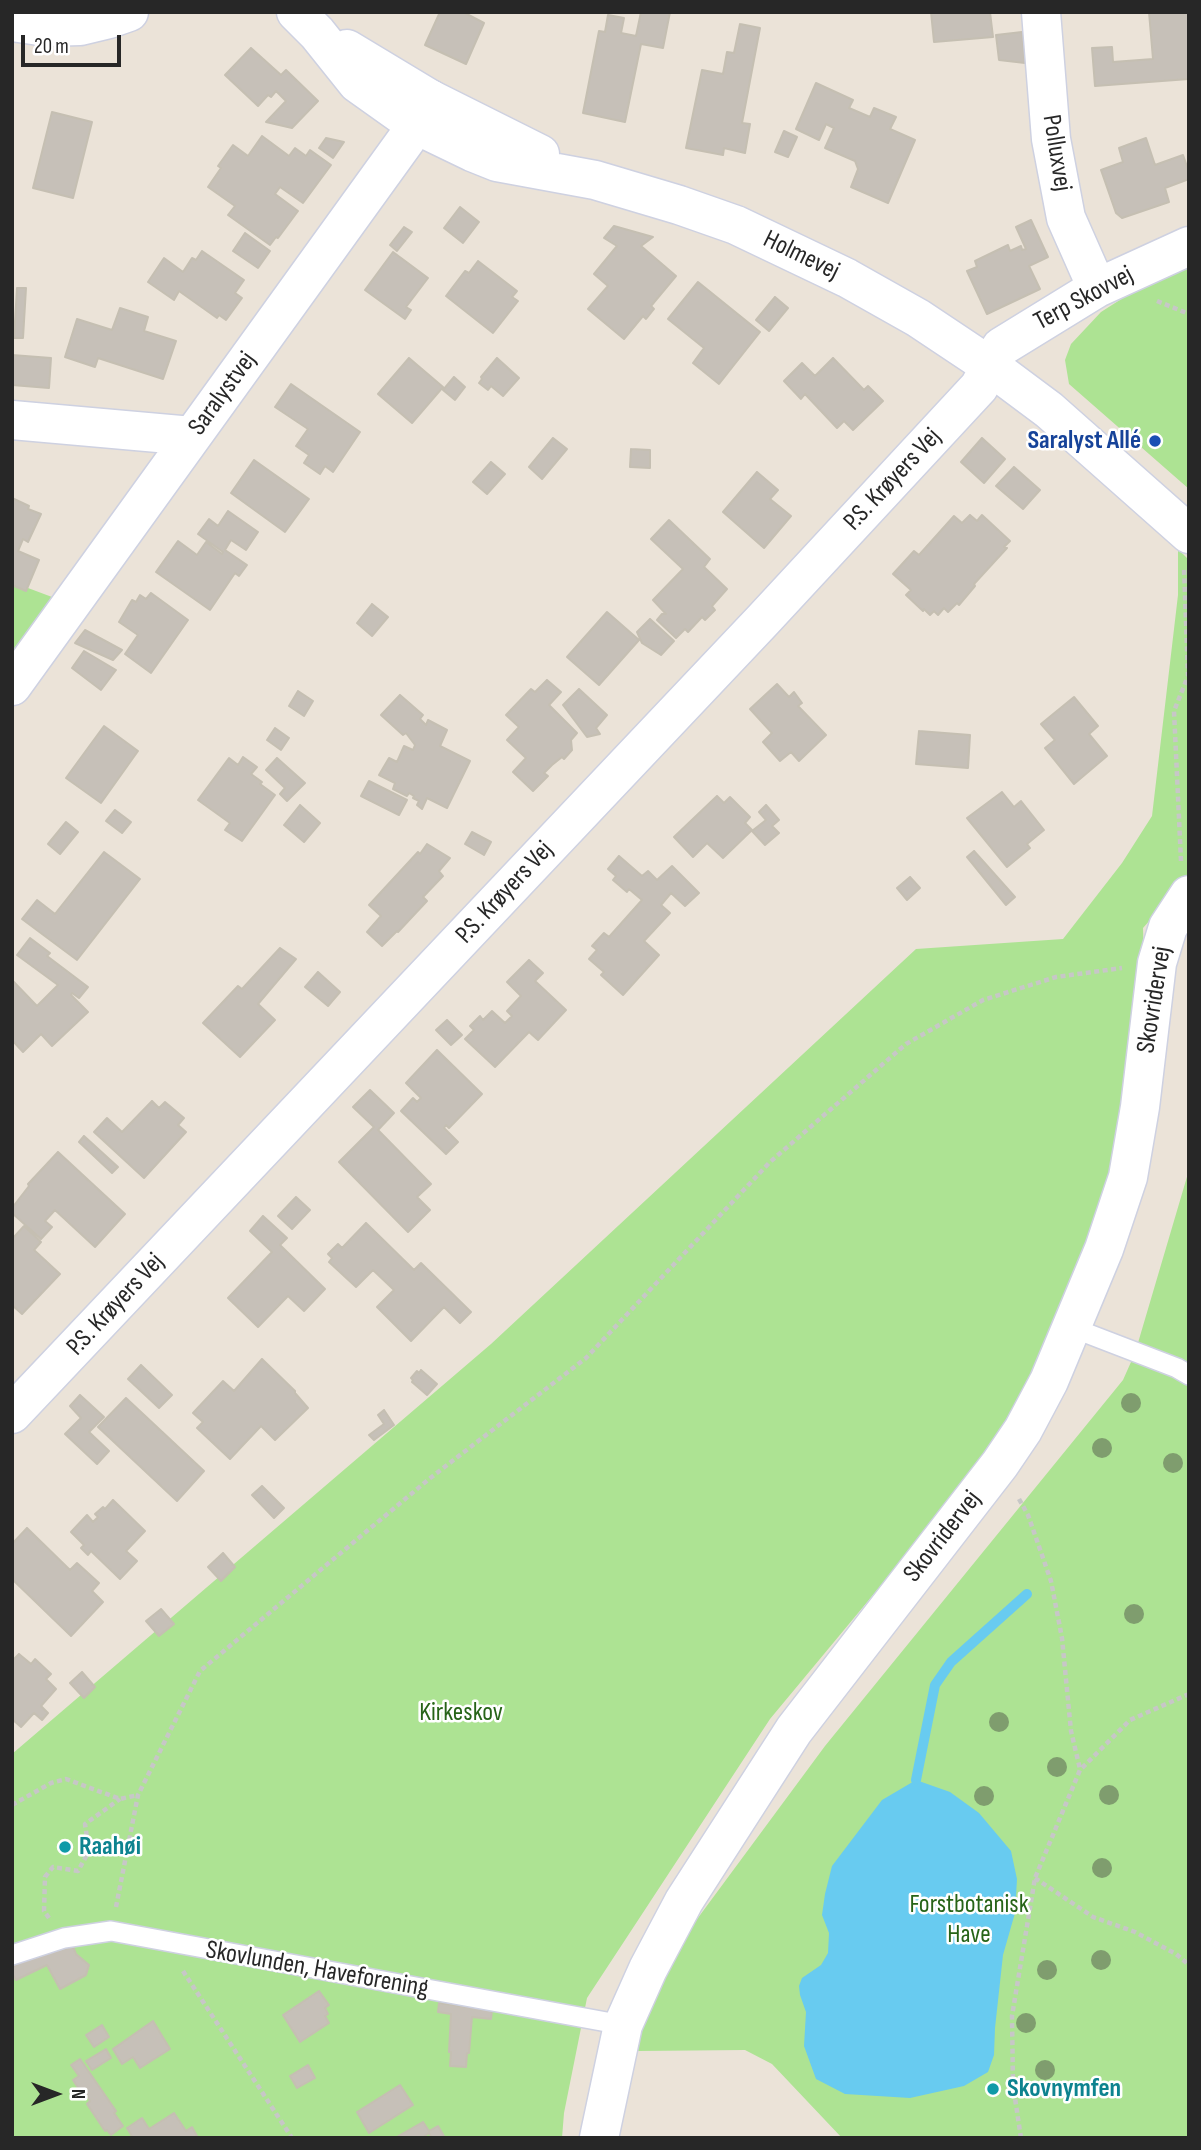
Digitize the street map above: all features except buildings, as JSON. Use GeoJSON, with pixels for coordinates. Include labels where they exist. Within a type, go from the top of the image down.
{"type":"FeatureCollection","features":[{"type":"Feature","properties":{"kind":"street"},"geometry":{"type":"LineString","coordinates":[[12,22],[46,27],[80,26],[129,12]]}},
{"type":"Feature","properties":{"kind":"street","name":"Polluxvej"},"geometry":{"type":"LineString","coordinates":[[1041,12],[1051,139],[1066,218],[1097,288]]}},
{"type":"Feature","properties":{"kind":"street","name":"Holmevej"},"geometry":{"type":"LineString","coordinates":[[306,23],[366,59],[423,112],[595,180],[736,225],[847,278],[918,318],[990,366],[1048,410],[1186,531]]}},
{"type":"Feature","properties":{"kind":"street","name":"Saralystvej"},"geometry":{"type":"LineString","coordinates":[[12,686],[423,112]]}},
{"type":"Feature","properties":{"kind":"street","name":"Terp Skovvej"},"geometry":{"type":"LineString","coordinates":[[990,366],[1001,347],[1097,288],[1189,246]]}},
{"type":"Feature","properties":{"kind":"street","name":"P.S. Krøyers Vej"},"geometry":{"type":"LineString","coordinates":[[12,1415],[763,620],[979,387],[990,366]]}},
{"type":"Feature","properties":{"kind":"street"},"geometry":{"type":"LineString","coordinates":[[12,420],[192,436]]}},
{"type":"Feature","properties":{"kind":"street","name":"Skovridervej"},"geometry":{"type":"LineString","coordinates":[[599,2138],[623,2025],[648,1969],[684,1901],[794,1730],[1000,1464],[1023,1430],[1048,1381],[1073,1328],[1104,1249],[1128,1177],[1140,1107],[1157,963],[1168,927],[1186,898]]}},
{"type":"Feature","properties":{"kind":"lane"},"geometry":{"type":"LineString","coordinates":[[1073,1328],[1189,1375]]}},
{"type":"Feature","properties":{"kind":"lane","name":"Skovlunden, Haveforening"},"geometry":{"type":"LineString","coordinates":[[12,1955],[64,1938],[111,1931],[623,2025]]}},
{"type":"Feature","properties":{"kind":"path"},"geometry":{"type":"LineString","coordinates":[[1186,531],[1188,676],[1174,711],[1186,898]]}},
{"type":"Feature","properties":{"kind":"path"},"geometry":{"type":"LineString","coordinates":[[111,1931],[138,1795],[200,1671],[429,1479],[586,1358],[770,1163],[906,1044],[983,1000],[1056,977],[1157,963]]}},
{"type":"Feature","properties":{"kind":"path"},"geometry":{"type":"LineString","coordinates":[[1000,1464],[1028,1515],[1051,1581],[1062,1638],[1072,1731],[1080,1770]]}},
{"type":"Feature","properties":{"kind":"path"},"geometry":{"type":"LineString","coordinates":[[1021,2138],[1013,2085],[1012,2016],[1035,1878],[1080,1770],[1130,1720],[1189,1694]]}},
{"type":"Feature","properties":{"kind":"path"},"geometry":{"type":"LineString","coordinates":[[12,1805],[51,1783],[66,1779],[120,1800]]}},
{"type":"Feature","properties":{"kind":"path"},"geometry":{"type":"LineString","coordinates":[[64,1938],[44,1911],[45,1877],[53,1867],[78,1871],[89,1851],[85,1824],[120,1800],[138,1795]]}},
{"type":"Feature","properties":{"kind":"path"},"geometry":{"type":"LineString","coordinates":[[1035,1878],[1093,1917],[1135,1932],[1189,1965]]}},
{"type":"Feature","properties":{"kind":"path"},"geometry":{"type":"LineString","coordinates":[[199,1994],[292,2138]]}},
{"type":"Feature","properties":{"kind":"green space"},"geometry":{"type":"Polygon","coordinates":[[[1189,264],[1189,489],[1069,384],[1065,360],[1071,344],[1101,312],[1159,275],[1189,264]]]}},
{"type":"Feature","properties":{"kind":"green space","name":"Kirkeskov"},"geometry":{"type":"Polygon","coordinates":[[[1178,549],[1189,560],[1189,876],[1143,928],[1144,960],[1125,1118],[1092,1244],[1001,1441],[770,1719],[587,1998],[564,2113],[562,2138],[12,2138],[12,1754],[491,1344],[916,949],[1063,939],[1122,863],[1152,816],[1178,595],[1178,549]]]}},
{"type":"Feature","properties":{"kind":"green space"},"geometry":{"type":"Polygon","coordinates":[[[12,582],[60,600],[12,665],[12,582]]]}},
{"type":"Feature","properties":{"kind":"green space","name":"Forstbotanisk Have"},"geometry":{"type":"Polygon","coordinates":[[[1189,1170],[1189,2138],[842,2138],[772,2064],[745,2050],[638,2051],[642,2020],[672,1953],[825,1746],[1123,1380],[1135,1353],[1189,1170]]]}},
{"type":"Feature","properties":{"kind":"water"},"geometry":{"type":"Polygon","coordinates":[[[916,1780],[950,1792],[979,1813],[1011,1851],[1017,1879],[1015,1913],[1003,1955],[994,2055],[988,2072],[964,2086],[910,2098],[845,2094],[816,2079],[804,2046],[806,2012],[799,1986],[802,1978],[821,1965],[828,1953],[829,1933],[822,1915],[832,1866],[882,1800],[916,1780]]]}},
{"type":"Feature","properties":{"kind":"waterway"},"geometry":{"type":"LineString","coordinates":[[916,1780],[935,1685],[951,1662],[1027,1594]]}},
{"type":"Feature","properties":{"kind":"place","name":"Saralyst Allé"},"geometry":{"type":"Point","coordinates":[1155,441]}},
{"type":"Feature","properties":{"kind":"place","name":"Raahøi"},"geometry":{"type":"Point","coordinates":[65,1847]}},
{"type":"Feature","properties":{"kind":"place","name":"Skovnymfen"},"geometry":{"type":"Point","coordinates":[993,2089]}}]}
